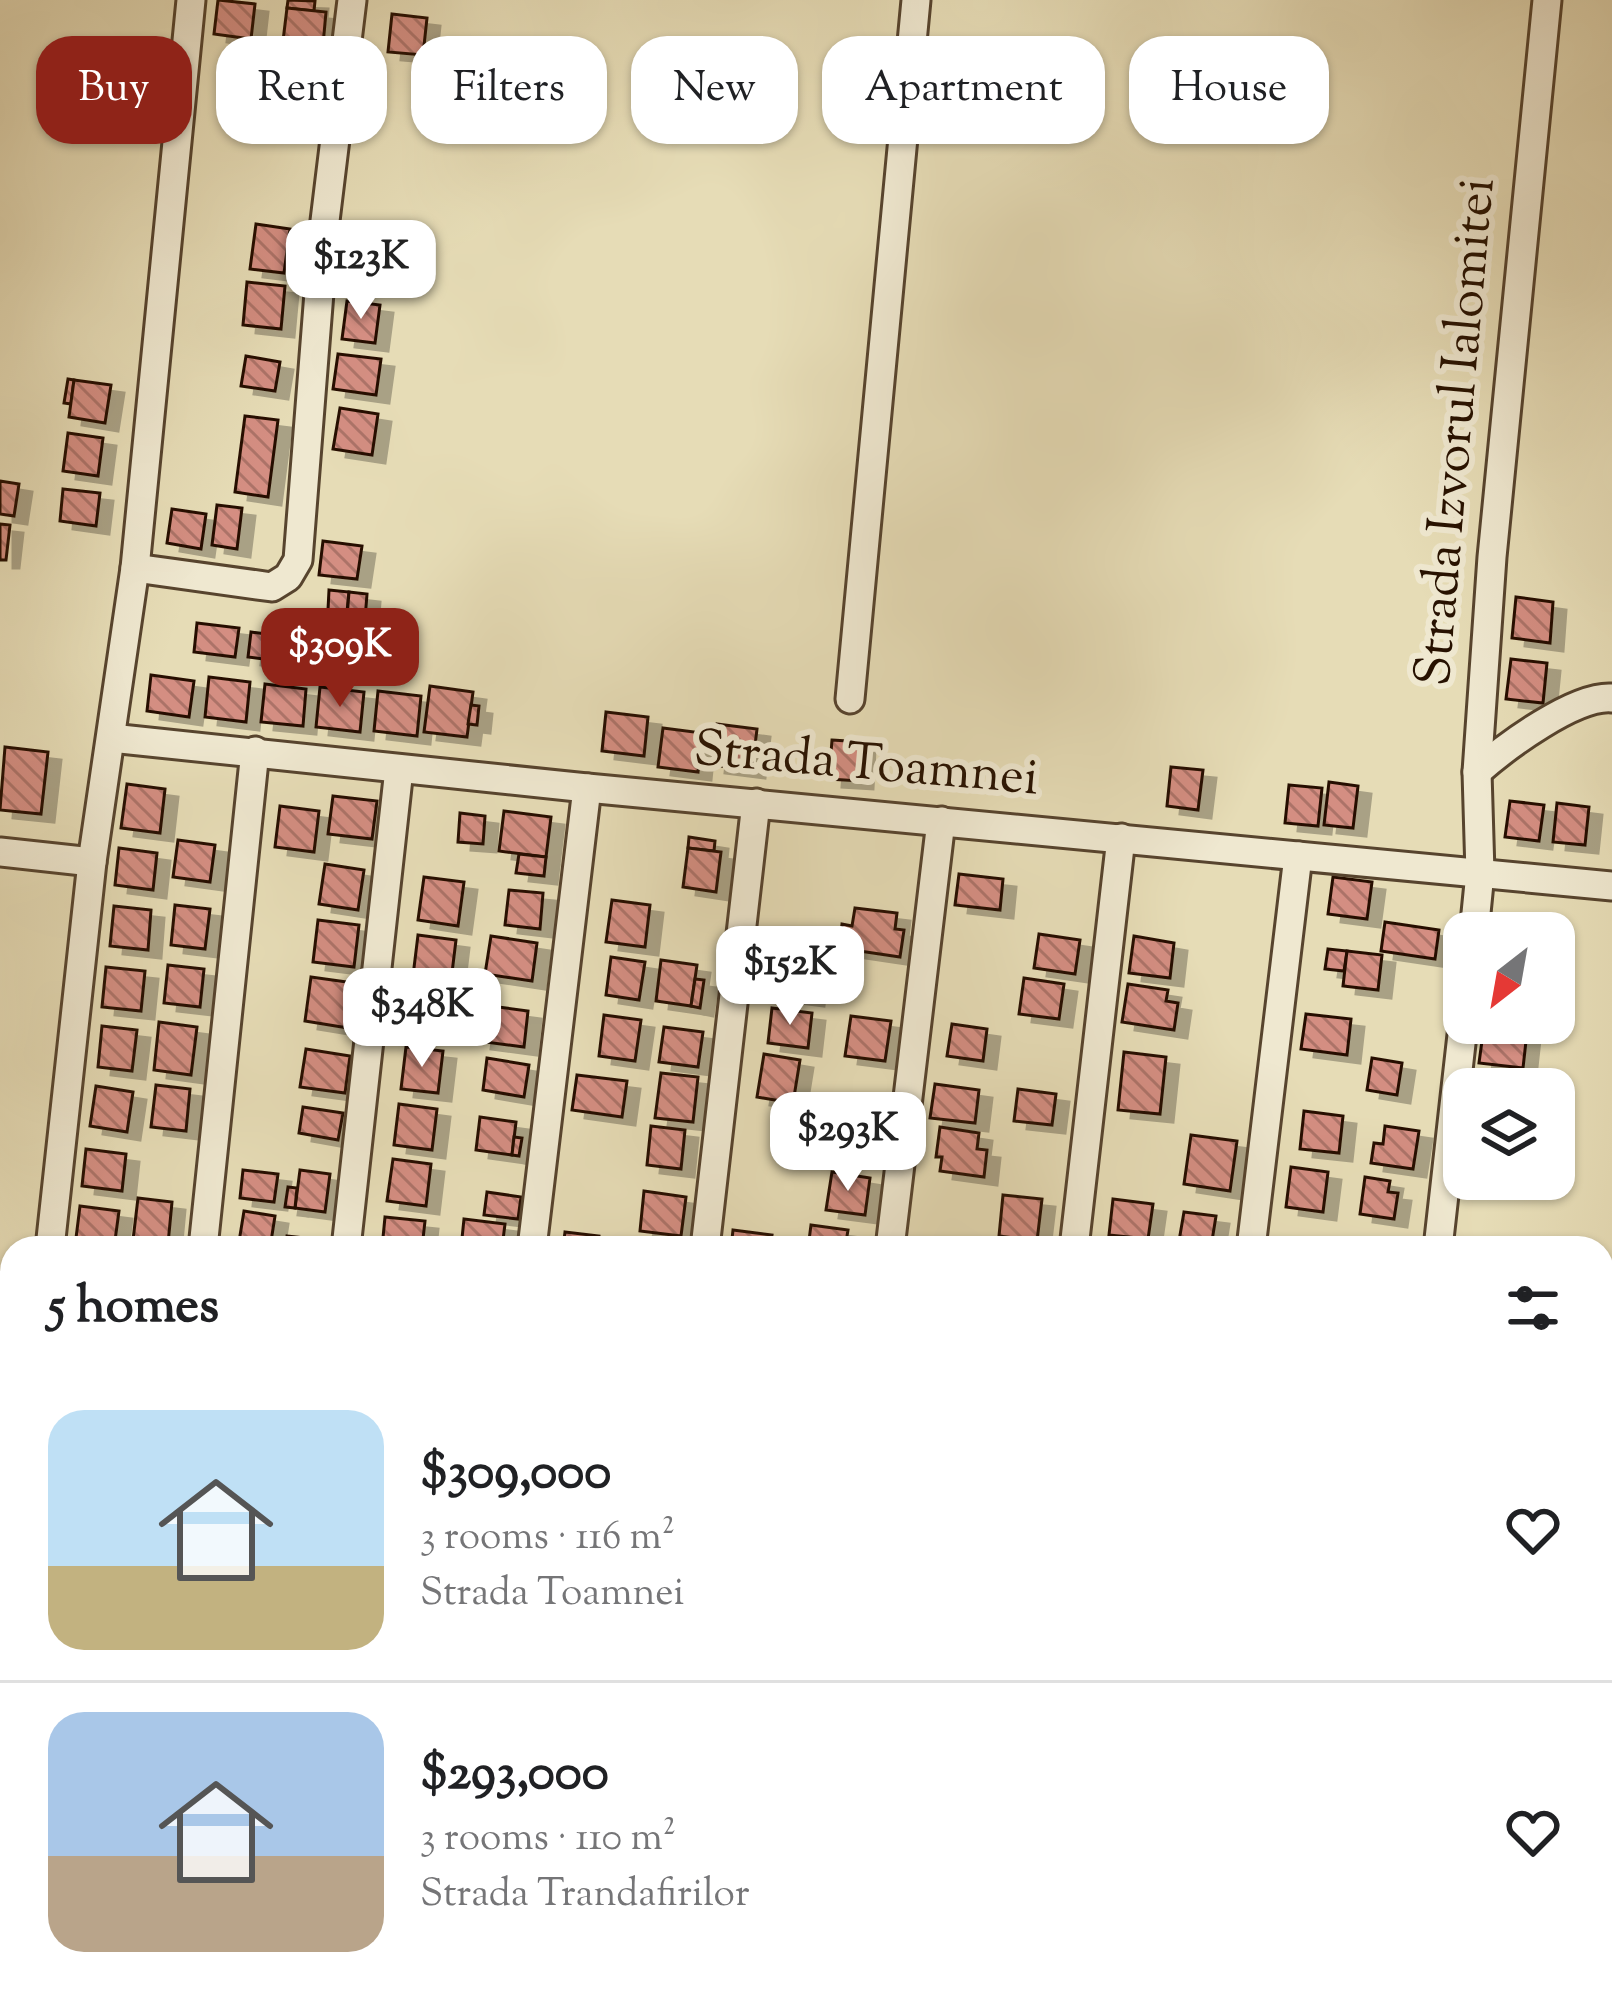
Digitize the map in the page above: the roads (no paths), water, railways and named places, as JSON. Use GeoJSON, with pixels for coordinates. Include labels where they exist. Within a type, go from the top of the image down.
{"type":"FeatureCollection","features":[{"type":"Feature","properties":{"kind":"street"},"geometry":{"type":"LineString","coordinates":[[51,1236],[92,862],[135,568],[191,0]]}},
{"type":"Feature","properties":{"kind":"street"},"geometry":{"type":"LineString","coordinates":[[135,568],[272,587],[288,577],[298,560],[324,229],[352,0]]}},
{"type":"Feature","properties":{"kind":"street"},"geometry":{"type":"LineString","coordinates":[[850,699],[916,0]]}},
{"type":"Feature","properties":{"kind":"street","name":"Strada Izvorul Ialomitei"},"geometry":{"type":"LineString","coordinates":[[1476,912],[1480,873],[1477,772],[1492,557],[1547,0]]}},
{"type":"Feature","properties":{"kind":"street"},"geometry":{"type":"LineString","coordinates":[[1477,772],[1500,752],[1568,711],[1594,697],[1612,698]]}},
{"type":"Feature","properties":{"kind":"street","name":"Strada Toamnei"},"geometry":{"type":"LineString","coordinates":[[111,738],[1612,886]]}},
{"type":"Feature","properties":{"kind":"street"},"geometry":{"type":"LineString","coordinates":[[204,1236],[255,752]]}},
{"type":"Feature","properties":{"kind":"street"},"geometry":{"type":"LineString","coordinates":[[347,1236],[400,769]]}},
{"type":"Feature","properties":{"kind":"street"},"geometry":{"type":"LineString","coordinates":[[533,1236],[587,788]]}},
{"type":"Feature","properties":{"kind":"street"},"geometry":{"type":"LineString","coordinates":[[706,1236],[756,802]]}},
{"type":"Feature","properties":{"kind":"street"},"geometry":{"type":"LineString","coordinates":[[891,1236],[940,821]]}},
{"type":"Feature","properties":{"kind":"street"},"geometry":{"type":"LineString","coordinates":[[1075,1236],[1121,838]]}},
{"type":"Feature","properties":{"kind":"street"},"geometry":{"type":"LineString","coordinates":[[0,852],[92,862]]}},
{"type":"Feature","properties":{"kind":"street"},"geometry":{"type":"LineString","coordinates":[[1252,1236],[1298,856]]}},
{"type":"Feature","properties":{"kind":"street"},"geometry":{"type":"LineString","coordinates":[[1439,1236],[1461,1044]]}}]}
